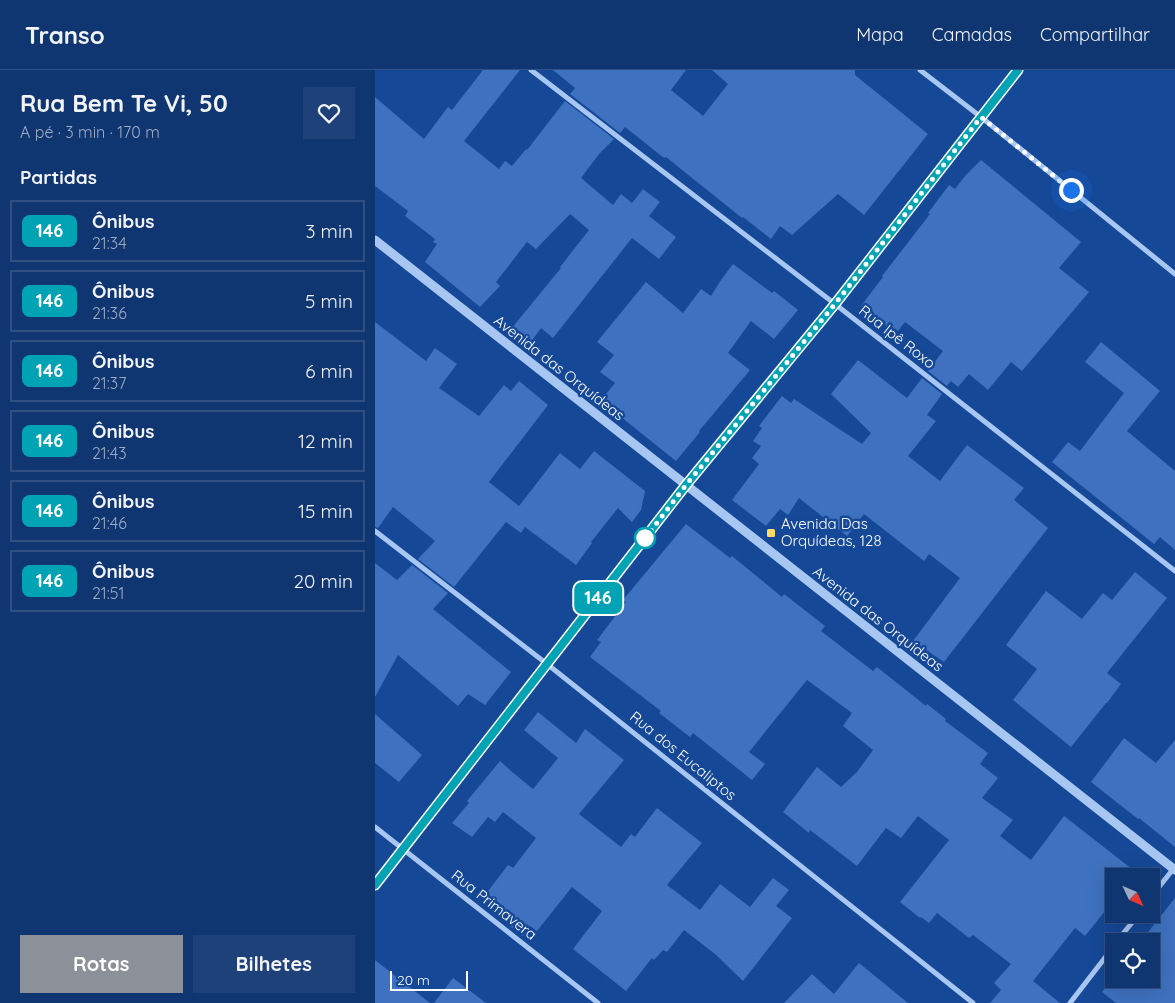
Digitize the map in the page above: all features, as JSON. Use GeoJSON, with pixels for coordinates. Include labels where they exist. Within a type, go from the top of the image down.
{"type":"FeatureCollection","features":[{"type":"Feature","properties":{"kind":"street","name":"Rua Ipê Roxo"},"geometry":{"type":"LineString","coordinates":[[531,70],[835,304],[1175,571]]}},
{"type":"Feature","properties":{"kind":"street"},"geometry":{"type":"LineString","coordinates":[[920,70],[1175,274]]}},
{"type":"Feature","properties":{"kind":"street"},"geometry":{"type":"LineString","coordinates":[[375,885],[686,485],[835,304],[1018,70]]}},
{"type":"Feature","properties":{"kind":"street","name":"Avenida das Orquídeas"},"geometry":{"type":"LineString","coordinates":[[375,240],[1174,868]]}},
{"type":"Feature","properties":{"kind":"street","name":"Rua dos Eucaliptos"},"geometry":{"type":"LineString","coordinates":[[375,531],[547,664],[973,1003]]}},
{"type":"Feature","properties":{"kind":"street","name":"Rua Primavera"},"geometry":{"type":"LineString","coordinates":[[375,827],[598,1003]]}},
{"type":"Feature","properties":{"kind":"street"},"geometry":{"type":"LineString","coordinates":[[1160,886],[1174,868]]}},
{"type":"Feature","properties":{"kind":"street"},"geometry":{"type":"LineString","coordinates":[[1124,933],[1132,923]]}},
{"type":"Feature","properties":{"kind":"street"},"geometry":{"type":"LineString","coordinates":[[1069,1003],[1105,957]]}},
{"type":"Feature","properties":{"kind":"building"},"geometry":{"type":"Polygon","coordinates":[[[483,70],[520,70],[464,141],[499,169],[505,161],[512,166],[527,150],[565,101],[614,139],[599,154],[581,178],[613,205],[621,194],[632,203],[643,189],[660,202],[649,216],[676,237],[659,259],[632,238],[553,338],[541,328],[530,343],[511,329],[561,268],[589,230],[570,214],[536,249],[527,242],[496,282],[500,286],[480,307],[425,262],[437,244],[433,242],[435,239],[405,216],[408,211],[375,186],[375,97],[424,139],[448,107],[452,110],[483,70]]]}},
{"type":"Feature","properties":{"kind":"building"},"geometry":{"type":"Polygon","coordinates":[[[553,70],[686,70],[671,90],[703,116],[728,84],[712,70],[855,70],[855,75],[928,134],[864,215],[838,194],[792,235],[780,226],[771,239],[625,127],[620,133],[570,94],[575,88],[553,70]]]}},
{"type":"Feature","properties":{"kind":"building"},"geometry":{"type":"Polygon","coordinates":[[[981,160],[1081,242],[1059,268],[1089,292],[1022,371],[1011,362],[988,390],[969,374],[958,387],[951,381],[947,386],[928,371],[943,351],[905,322],[898,331],[895,329],[893,331],[861,306],[930,214],[928,213],[949,185],[955,189],[981,160]]]}},
{"type":"Feature","properties":{"kind":"building"},"geometry":{"type":"Polygon","coordinates":[[[733,264],[772,293],[774,291],[798,310],[774,339],[751,321],[728,353],[750,370],[676,461],[621,417],[602,399],[615,383],[600,372],[614,355],[597,342],[646,282],[683,313],[701,289],[711,296],[733,264]]]}},
{"type":"Feature","properties":{"kind":"building"},"geometry":{"type":"Polygon","coordinates":[[[375,322],[426,361],[435,348],[457,364],[439,388],[479,416],[504,385],[511,391],[519,381],[548,405],[489,482],[519,506],[560,453],[580,469],[594,451],[645,491],[641,510],[632,522],[618,508],[591,542],[576,565],[525,527],[521,533],[506,522],[454,587],[418,559],[435,541],[393,507],[378,528],[375,527],[375,322]]]}},
{"type":"Feature","properties":{"kind":"building"},"geometry":{"type":"Polygon","coordinates":[[[1101,342],[1160,391],[1127,431],[1175,471],[1175,550],[1160,537],[1154,544],[1052,462],[1068,442],[1080,451],[1124,393],[1085,362],[1101,342]]]}},
{"type":"Feature","properties":{"kind":"building"},"geometry":{"type":"Polygon","coordinates":[[[858,360],[907,398],[922,378],[942,394],[927,415],[936,421],[908,456],[940,481],[967,445],[1024,488],[1014,500],[1048,528],[944,662],[913,641],[960,578],[929,554],[924,561],[864,514],[847,536],[799,498],[788,515],[780,509],[766,526],[732,500],[759,464],[752,458],[761,446],[753,441],[762,428],[759,426],[782,396],[791,403],[794,399],[862,444],[871,433],[831,394],[858,360]]]}},
{"type":"Feature","properties":{"kind":"building"},"geometry":{"type":"Polygon","coordinates":[[[686,524],[730,558],[732,556],[782,597],[784,594],[825,626],[821,631],[873,671],[877,667],[988,753],[980,764],[998,778],[982,798],[1013,820],[1000,836],[1031,860],[1064,816],[1131,868],[1105,868],[1105,911],[1085,936],[1075,928],[1033,981],[1060,1003],[990,1003],[1001,990],[994,983],[1011,964],[973,935],[969,938],[937,913],[929,923],[900,902],[949,840],[918,816],[901,838],[886,828],[857,866],[810,830],[809,833],[783,812],[817,767],[841,787],[857,772],[873,750],[843,726],[852,713],[807,680],[749,752],[765,764],[752,780],[693,733],[690,737],[659,713],[661,711],[590,657],[601,642],[597,640],[626,602],[623,600],[686,524]]]}},
{"type":"Feature","properties":{"kind":"building"},"geometry":{"type":"Polygon","coordinates":[[[375,563],[397,580],[412,565],[448,593],[433,609],[511,672],[485,705],[468,694],[458,706],[398,655],[375,697],[375,563]]]}},
{"type":"Feature","properties":{"kind":"building"},"geometry":{"type":"Polygon","coordinates":[[[1135,572],[1167,598],[1107,673],[1121,684],[1071,747],[1013,700],[1037,669],[1006,645],[1046,591],[1082,619],[1103,593],[1112,600],[1135,572]]]}},
{"type":"Feature","properties":{"kind":"building"},"geometry":{"type":"Polygon","coordinates":[[[538,712],[576,743],[585,729],[624,760],[579,814],[621,847],[631,834],[635,837],[657,808],[702,843],[667,885],[700,910],[720,884],[750,907],[773,878],[789,890],[776,906],[792,918],[743,981],[715,954],[684,930],[667,952],[663,950],[654,960],[652,958],[626,991],[573,949],[602,911],[572,887],[537,931],[530,926],[523,936],[507,924],[513,917],[485,895],[508,865],[513,868],[536,838],[503,812],[495,822],[488,817],[472,837],[452,823],[469,803],[467,801],[500,761],[533,789],[558,758],[524,730],[538,712]]]}},
{"type":"Feature","properties":{"kind":"building"},"geometry":{"type":"Polygon","coordinates":[[[375,714],[422,755],[399,782],[375,763],[375,714]]]}},
{"type":"Feature","properties":{"kind":"building"},"geometry":{"type":"Polygon","coordinates":[[[1124,738],[1156,763],[1175,740],[1175,847],[1091,782],[1124,738]]]}},
{"type":"Feature","properties":{"kind":"building"},"geometry":{"type":"Polygon","coordinates":[[[1175,898],[1175,1003],[1116,1003],[1102,992],[1105,988],[1160,988],[1160,933],[1147,933],[1155,923],[1160,923],[1160,917],[1175,898]]]}},
{"type":"Feature","properties":{"kind":"building"},"geometry":{"type":"Polygon","coordinates":[[[375,960],[430,1003],[375,1003],[375,960]]]}},
{"type":"Feature","properties":{"kind":"building"},"geometry":{"type":"Polygon","coordinates":[[[859,963],[908,1003],[784,1003],[812,974],[834,994],[859,963]]]}},
{"type":"Feature","properties":{"kind":"building"},"geometry":{"type":"Polygon","coordinates":[[[453,978],[486,1003],[434,1003],[453,978]]]}},
{"type":"Feature","properties":{"kind":"bus line","name":"146"},"geometry":{"type":"LineString","coordinates":[[375,885],[686,485],[835,304],[1018,70]]}},
{"type":"Feature","properties":{"kind":"place","name":"Avenida Das Orquídeas, 128"},"geometry":{"type":"Point","coordinates":[771,533]}},
{"type":"Feature","properties":{"kind":"route"},"geometry":{"type":"LineString","coordinates":[[645,538],[640,545],[686,485],[835,304],[981,117],[1071,190]]}}]}
